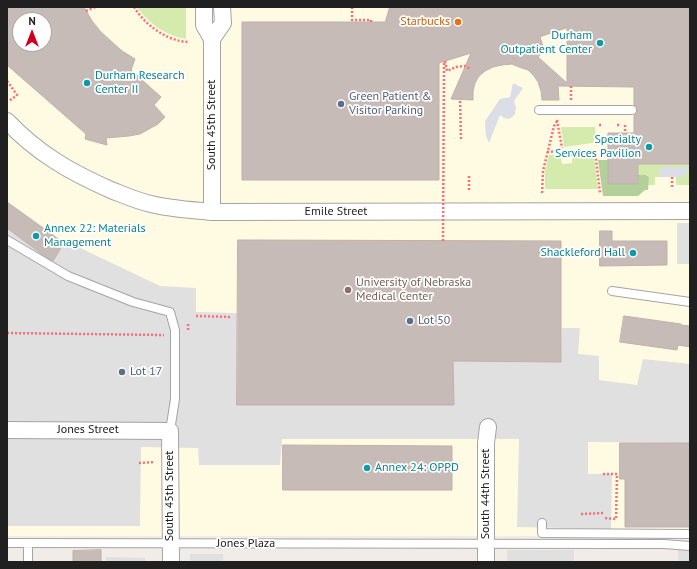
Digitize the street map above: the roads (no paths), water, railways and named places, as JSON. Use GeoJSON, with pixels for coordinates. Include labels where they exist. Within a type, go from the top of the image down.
{"type":"FeatureCollection","features":[{"type":"Feature","properties":{"kind":"street","name":"South 45th Street"},"geometry":{"type":"LineString","coordinates":[[204,7],[204,25],[212,39],[212,212]]}},
{"type":"Feature","properties":{"kind":"street"},"geometry":{"type":"LineString","coordinates":[[212,39],[223,23],[222,7]]}},
{"type":"Feature","properties":{"kind":"street","name":"Emile Street"},"geometry":{"type":"LineString","coordinates":[[7,121],[36,148],[55,162],[77,174],[124,195],[150,204],[177,208],[212,212],[690,211]]}},
{"type":"Feature","properties":{"kind":"street","name":"South 44th Street"},"geometry":{"type":"LineString","coordinates":[[486,562],[486,443],[488,427]]}},
{"type":"Feature","properties":{"kind":"street","name":"Jones Street"},"geometry":{"type":"LineString","coordinates":[[7,430],[170,431]]}},
{"type":"Feature","properties":{"kind":"street","name":"South 45th Street"},"geometry":{"type":"LineString","coordinates":[[170,431],[171,562]]}},
{"type":"Feature","properties":{"kind":"lane"},"geometry":{"type":"LineString","coordinates":[[539,110],[632,110]]}},
{"type":"Feature","properties":{"kind":"lane"},"geometry":{"type":"LineString","coordinates":[[7,240],[68,276],[133,302],[170,312],[175,330],[175,399],[170,431]]}},
{"type":"Feature","properties":{"kind":"lane"},"geometry":{"type":"LineString","coordinates":[[612,291],[690,302]]}},
{"type":"Feature","properties":{"kind":"lane"},"geometry":{"type":"LineString","coordinates":[[542,523],[542,533],[690,534]]}},
{"type":"Feature","properties":{"kind":"lane","name":"Jones Plaza"},"geometry":{"type":"LineString","coordinates":[[7,543],[660,544],[690,546]]}},
{"type":"Feature","properties":{"kind":"lane"},"geometry":{"type":"LineString","coordinates":[[28,543],[28,562]]}},
{"type":"Feature","properties":{"kind":"place","name":"Starbucks"},"geometry":{"type":"Point","coordinates":[458,22]}},
{"type":"Feature","properties":{"kind":"place","name":"Durham Outpatient Center"},"geometry":{"type":"Point","coordinates":[600,43]}},
{"type":"Feature","properties":{"kind":"place","name":"Durham Research Center II"},"geometry":{"type":"Point","coordinates":[87,83]}},
{"type":"Feature","properties":{"kind":"place","name":"Green Patient & Visitor Parking"},"geometry":{"type":"Point","coordinates":[341,104]}},
{"type":"Feature","properties":{"kind":"place","name":"Specialty Services Pavilion"},"geometry":{"type":"Point","coordinates":[649,147]}},
{"type":"Feature","properties":{"kind":"place","name":"Annex 22: Materials Management"},"geometry":{"type":"Point","coordinates":[36,236]}},
{"type":"Feature","properties":{"kind":"place","name":"Shackleford Hall"},"geometry":{"type":"Point","coordinates":[633,253]}},
{"type":"Feature","properties":{"kind":"place","name":"University of Nebraska Medical Center"},"geometry":{"type":"Point","coordinates":[348,290]}},
{"type":"Feature","properties":{"kind":"place","name":"Lot 50"},"geometry":{"type":"Point","coordinates":[410,321]}},
{"type":"Feature","properties":{"kind":"place","name":"Lot 17"},"geometry":{"type":"Point","coordinates":[122,372]}},
{"type":"Feature","properties":{"kind":"place","name":"Annex 24: OPPD"},"geometry":{"type":"Point","coordinates":[367,468]}}]}
